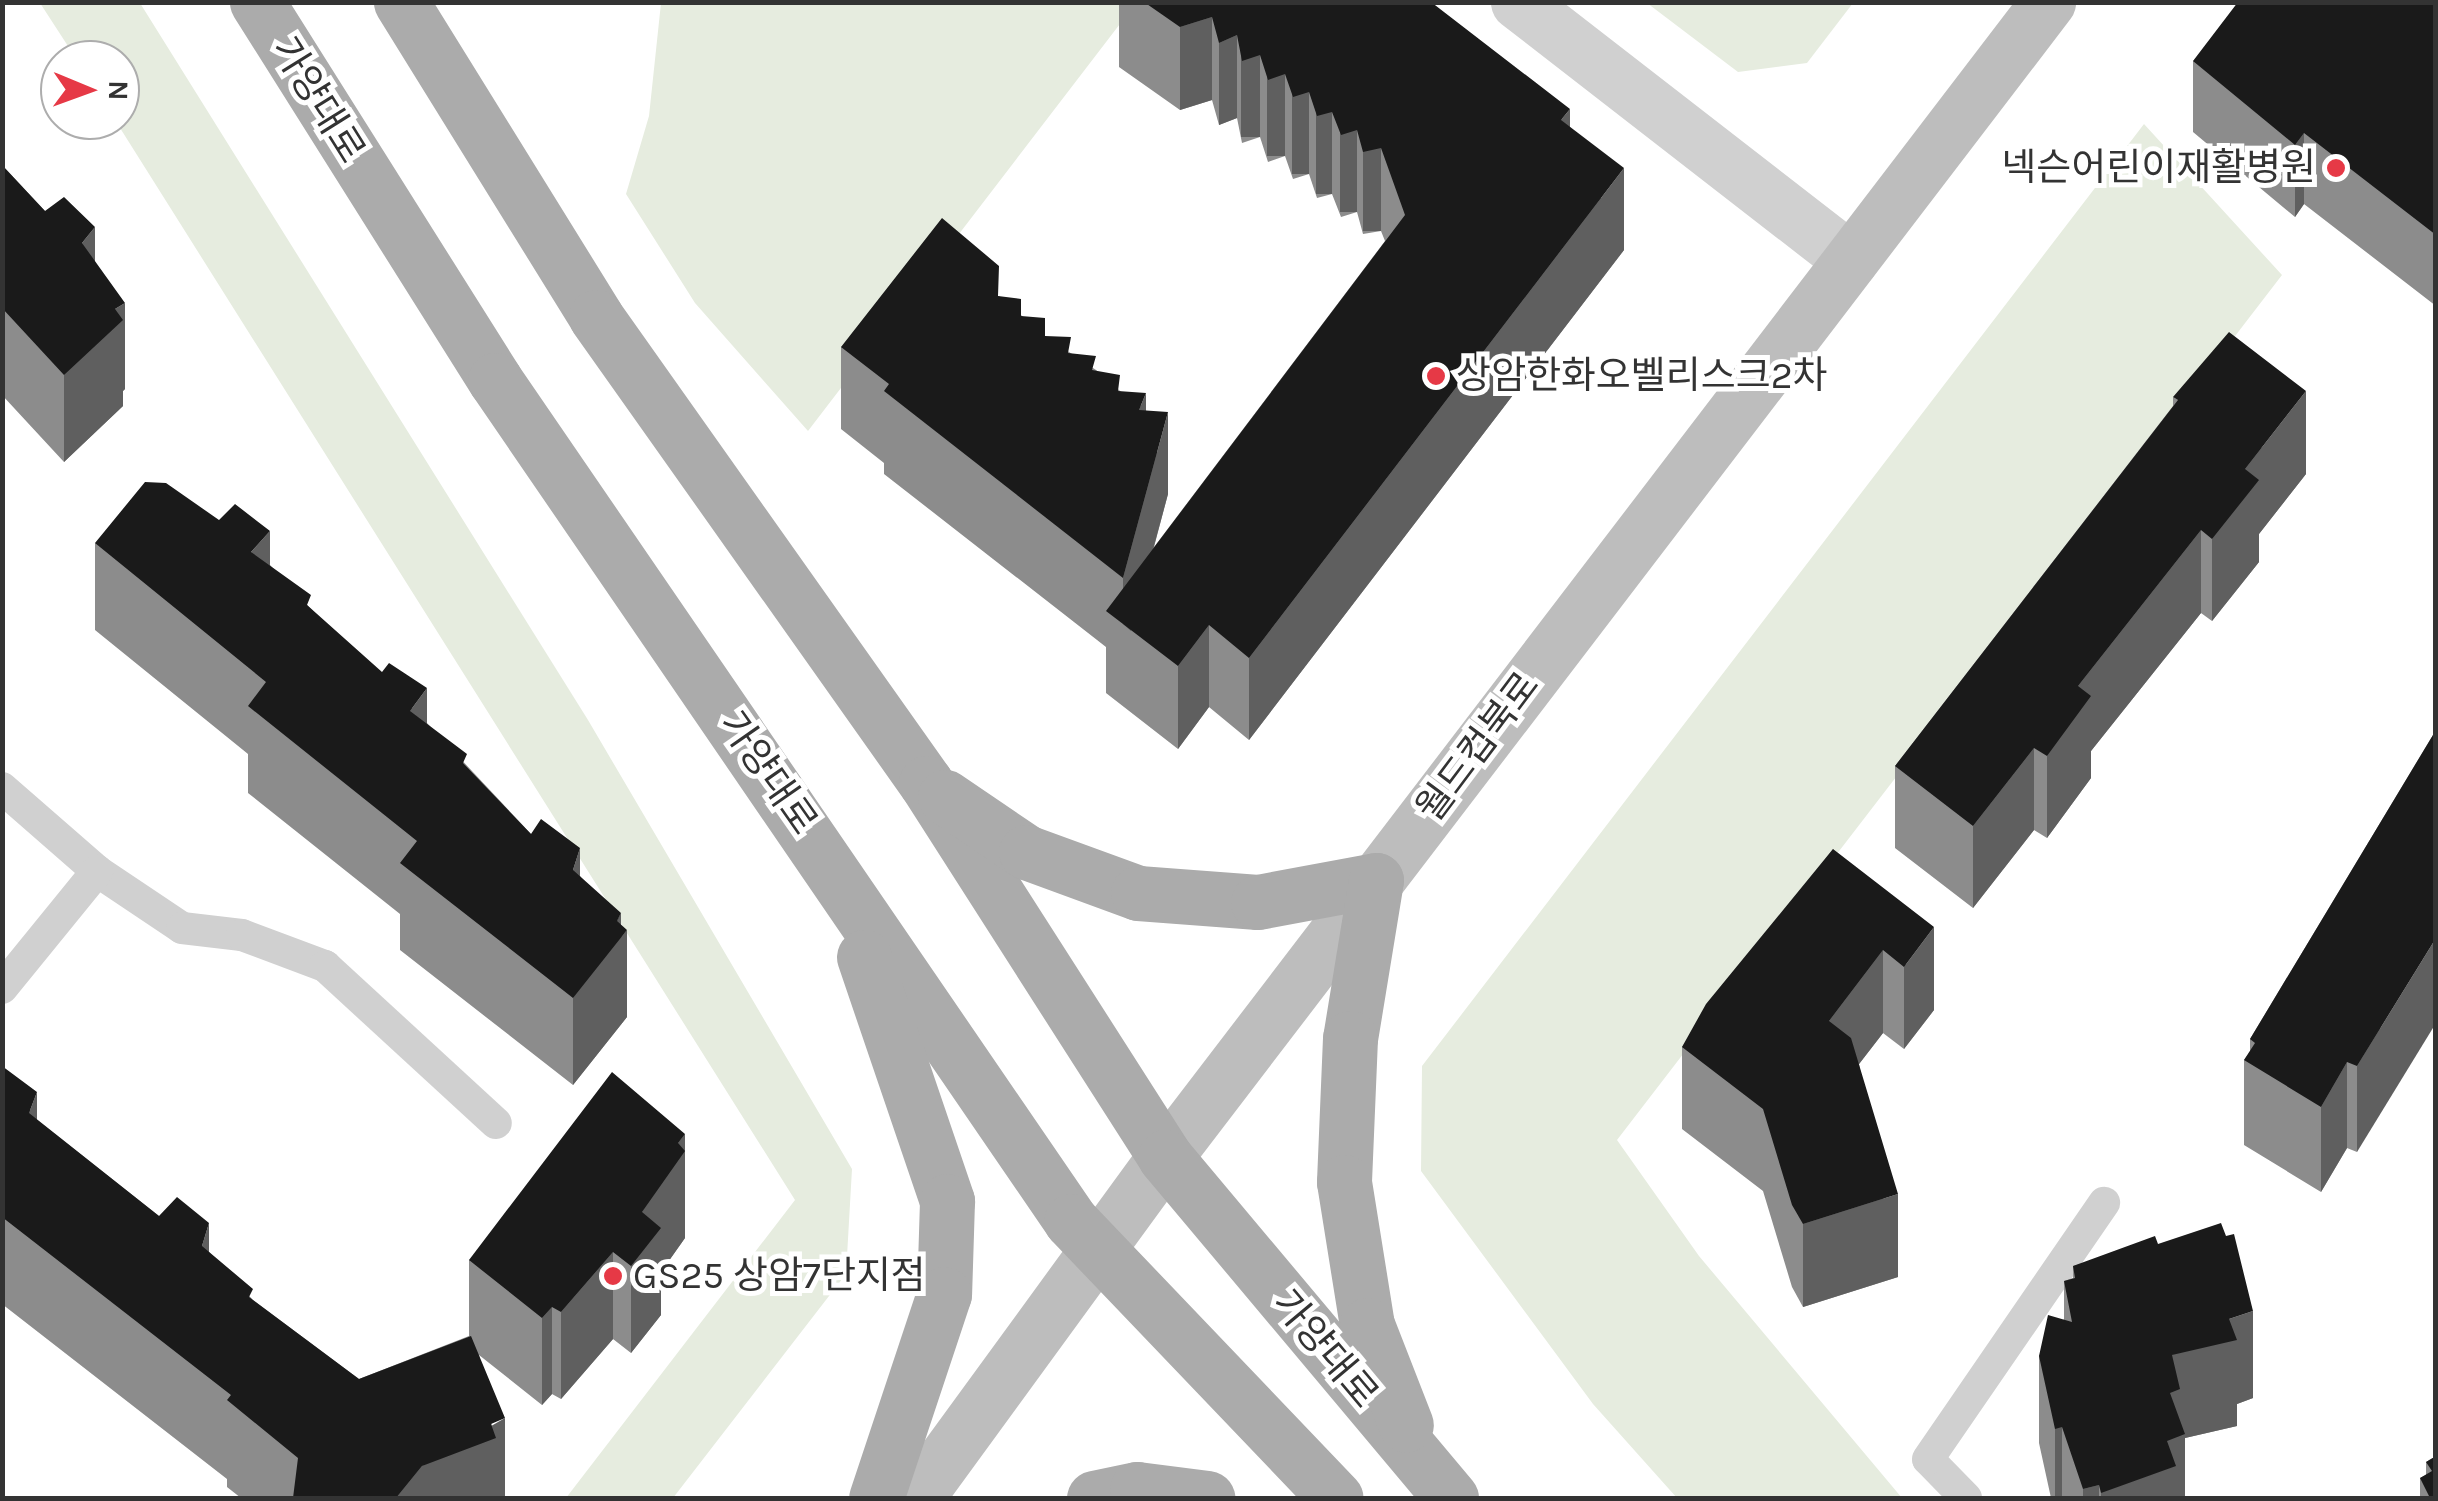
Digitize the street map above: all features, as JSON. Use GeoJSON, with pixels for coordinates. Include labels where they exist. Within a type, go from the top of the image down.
{"type":"FeatureCollection","features":[{"type":"Feature","properties":{"kind":"main road","name":"가양대로"},"geometry":{"type":"LineString","coordinates":[[257,2],[495,380],[823,852],[980,1094],[1093,1251],[1336,1498]]}},
{"type":"Feature","properties":{"kind":"main road","name":"가양대로"},"geometry":{"type":"LineString","coordinates":[[401,2],[596,317],[926,784],[1164,1157],[1436,1482]]}},
{"type":"Feature","properties":{"kind":"main road","name":"월드컵북로"},"geometry":{"type":"LineString","coordinates":[[916,1498],[1164,1157],[2048,2]]}},
{"type":"Feature","properties":{"kind":"main road"},"geometry":{"type":"LineString","coordinates":[[926,784],[1026,852],[1138,892],[1258,902],[1376,880],[1350,1038],[1344,1182],[1368,1325],[1436,1482]]}},
{"type":"Feature","properties":{"kind":"main road"},"geometry":{"type":"LineString","coordinates":[[823,852],[885,1010],[947,1201],[944,1294],[876,1498]]}},
{"type":"Feature","properties":{"kind":"main road"},"geometry":{"type":"LineString","coordinates":[[1094,1498],[1136,1489],[1207,1498]]}},
{"type":"Feature","properties":{"kind":"street"},"geometry":{"type":"LineString","coordinates":[[1518,2],[1851,260]]}},
{"type":"Feature","properties":{"kind":"lane"},"geometry":{"type":"LineString","coordinates":[[2,788],[96,871],[182,928],[242,936],[325,966],[496,1123]]}},
{"type":"Feature","properties":{"kind":"lane"},"geometry":{"type":"LineString","coordinates":[[2,988],[96,871]]}},
{"type":"Feature","properties":{"kind":"lane"},"geometry":{"type":"LineString","coordinates":[[1966,1498],[1928,1460],[2104,1202]]}},
{"type":"Feature","properties":{"kind":"shaded area"},"geometry":{"type":"Polygon","coordinates":[[[40,3],[140,3],[588,720],[852,1169],[846,1274],[673,1498],[566,1498],[795,1200],[128,140],[140,140],[140,40],[64,40],[40,3]]]}},
{"type":"Feature","properties":{"kind":"shaded area"},"geometry":{"type":"Polygon","coordinates":[[[661,3],[1136,3],[808,431],[695,303],[626,194],[649,116],[661,3]]]}},
{"type":"Feature","properties":{"kind":"shaded area"},"geometry":{"type":"Polygon","coordinates":[[[1647,3],[1853,3],[1807,63],[1738,72],[1647,3]]]}},
{"type":"Feature","properties":{"kind":"shaded area"},"geometry":{"type":"Polygon","coordinates":[[[2144,124],[2282,275],[1617,1140],[1699,1256],[1902,1498],[1677,1498],[1593,1404],[1421,1171],[1422,1066],[2144,124]]]}},
{"type":"Feature","properties":{"kind":"building"},"geometry":{"type":"Polygon","coordinates":[[[1144,2],[1431,2],[1570,109],[1561,120],[1624,168],[1249,658],[1209,625],[1178,666],[1106,611],[1405,215],[1381,148],[1363,152],[1357,130],[1341,135],[1332,112],[1317,116],[1309,92],[1293,97],[1285,74],[1268,80],[1260,55],[1242,61],[1237,35],[1219,43],[1212,17],[1180,27],[1144,2]]]}},
{"type":"Feature","properties":{"kind":"building","name":"넥슨어린이재활병원"},"geometry":{"type":"Polygon","coordinates":[[[2238,2],[2436,2],[2436,235],[2304,133],[2295,145],[2193,61],[2238,2]]]}},
{"type":"Feature","properties":{"kind":"building"},"geometry":{"type":"Polygon","coordinates":[[[2,165],[45,211],[64,197],[95,227],[82,243],[125,303],[115,309],[123,320],[64,375],[2,308],[2,165]]]}},
{"type":"Feature","properties":{"kind":"building"},"geometry":{"type":"Polygon","coordinates":[[[942,218],[999,266],[998,296],[1021,299],[1021,316],[1045,318],[1045,336],[1071,337],[1068,353],[1096,356],[1092,370],[1120,375],[1118,391],[1146,393],[1139,410],[1168,412],[1123,578],[884,391],[889,384],[841,347],[942,218]]]}},
{"type":"Feature","properties":{"kind":"building"},"geometry":{"type":"Polygon","coordinates":[[[2229,332],[2306,391],[2245,469],[2259,480],[2212,539],[2201,530],[2078,686],[2091,696],[2047,756],[2034,748],[1973,826],[1895,766],[2178,400],[2173,397],[2229,332]]]}},
{"type":"Feature","properties":{"kind":"building"},"geometry":{"type":"Polygon","coordinates":[[[145,482],[166,483],[219,520],[235,504],[270,531],[251,552],[311,595],[307,605],[382,672],[389,663],[427,688],[410,711],[467,754],[463,763],[531,834],[541,819],[580,848],[573,870],[621,913],[617,921],[627,930],[573,998],[400,863],[417,841],[248,706],[266,682],[95,543],[145,482]]]}},
{"type":"Feature","properties":{"kind":"building"},"geometry":{"type":"Polygon","coordinates":[[[2436,730],[2436,938],[2357,1066],[2347,1062],[2321,1107],[2244,1060],[2255,1043],[2250,1039],[2436,730]]]}},
{"type":"Feature","properties":{"kind":"building"},"geometry":{"type":"Polygon","coordinates":[[[1833,849],[1934,927],[1904,967],[1883,950],[1829,1021],[1851,1038],[1898,1194],[1803,1224],[1792,1205],[1763,1109],[1682,1047],[1706,1004],[1833,849]]]}},
{"type":"Feature","properties":{"kind":"building"},"geometry":{"type":"Polygon","coordinates":[[[2,1066],[37,1092],[29,1113],[159,1216],[177,1197],[209,1223],[202,1246],[253,1289],[249,1297],[359,1379],[471,1336],[505,1418],[491,1424],[496,1438],[422,1466],[396,1498],[293,1498],[298,1458],[227,1400],[231,1395],[2,1217],[2,1066]]]}},
{"type":"Feature","properties":{"kind":"building"},"geometry":{"type":"Polygon","coordinates":[[[612,1072],[685,1134],[678,1143],[685,1151],[642,1212],[661,1228],[631,1266],[613,1252],[561,1312],[552,1307],[542,1318],[469,1260],[612,1072]]]}},
{"type":"Feature","properties":{"kind":"building"},"geometry":{"type":"Polygon","coordinates":[[[2221,1223],[2226,1236],[2234,1234],[2253,1311],[2229,1319],[2237,1340],[2172,1355],[2180,1389],[2170,1393],[2185,1434],[2167,1441],[2176,1466],[2101,1493],[2099,1485],[2083,1489],[2062,1427],[2055,1429],[2039,1356],[2048,1315],[2072,1322],[2064,1281],[2075,1278],[2073,1266],[2155,1236],[2158,1244],[2221,1223]]]}},
{"type":"Feature","properties":{"kind":"building"},"geometry":{"type":"Polygon","coordinates":[[[2436,1456],[2436,1498],[2430,1498],[2420,1478],[2432,1471],[2426,1462],[2436,1456]]]}},
{"type":"Feature","properties":{"kind":"place","name":"넥슨어린이재활병원"},"geometry":{"type":"Point","coordinates":[2336,168]}},
{"type":"Feature","properties":{"kind":"place","name":"상암한화오벨리스크2차"},"geometry":{"type":"Point","coordinates":[1436,376]}},
{"type":"Feature","properties":{"kind":"place","name":"GS25 상암7단지점"},"geometry":{"type":"Point","coordinates":[613,1276]}}]}
